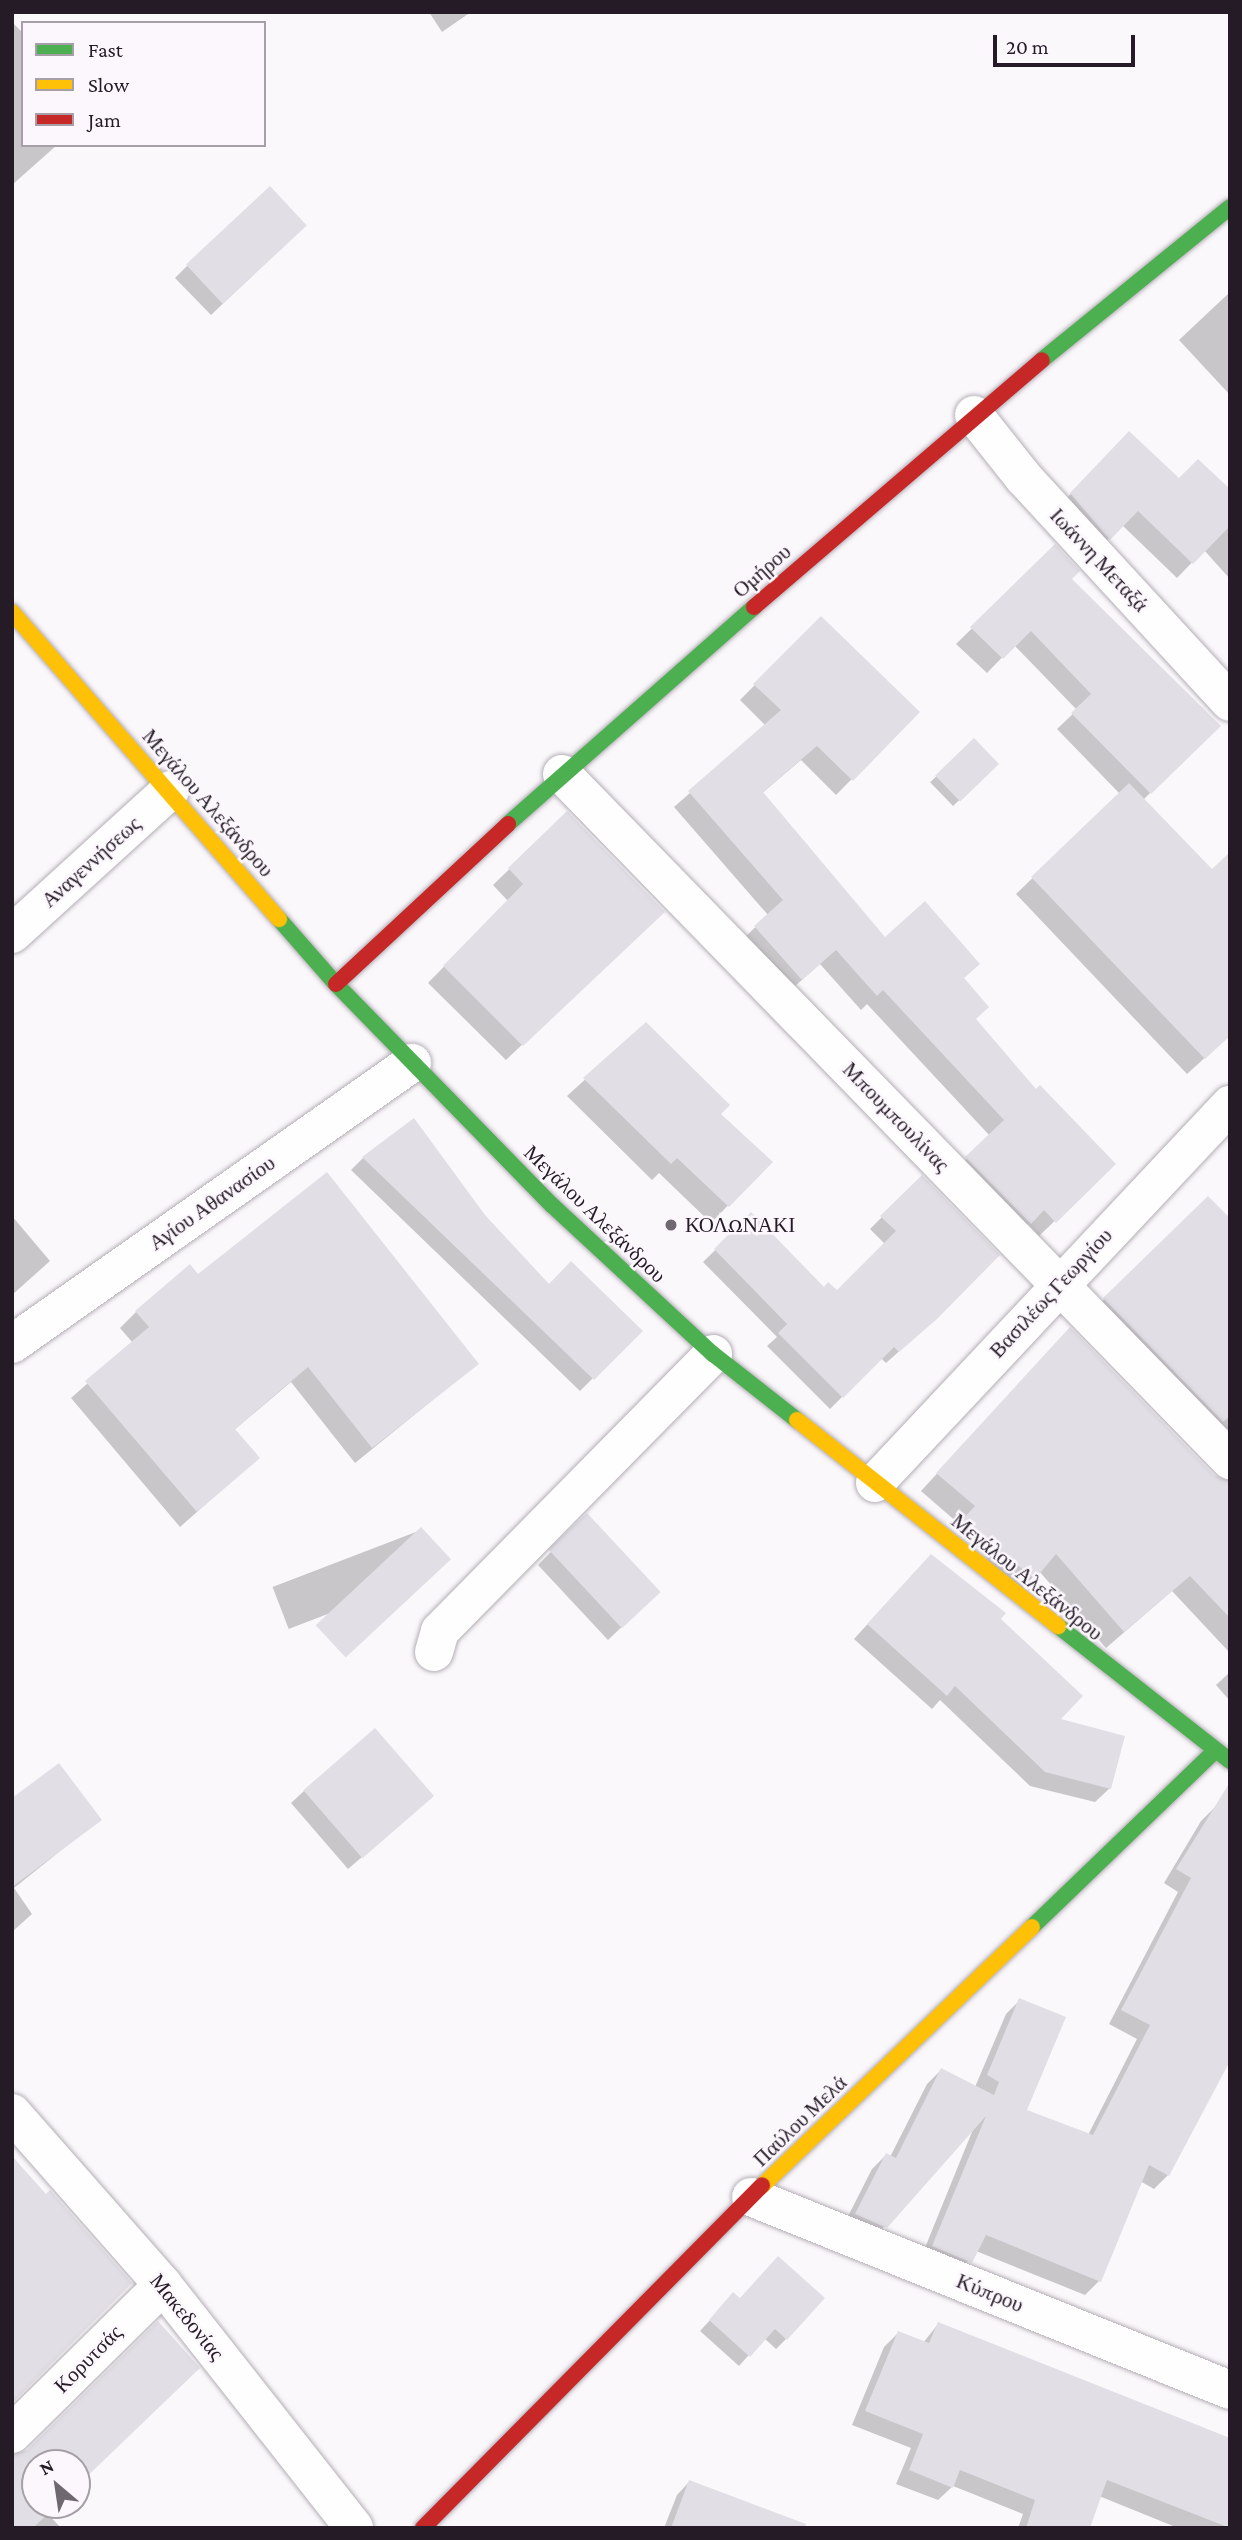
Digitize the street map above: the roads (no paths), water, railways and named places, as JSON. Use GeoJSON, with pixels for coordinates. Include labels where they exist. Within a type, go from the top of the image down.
{"type":"FeatureCollection","features":[{"type":"Feature","properties":{"kind":"street","name":"Ομήρου"},"geometry":{"type":"LineString","coordinates":[[336,984],[562,774],[974,415],[1230,207]]}},
{"type":"Feature","properties":{"kind":"street","name":"Ιωάννη Μεταξά"},"geometry":{"type":"LineString","coordinates":[[974,415],[1024,478],[1230,702]]}},
{"type":"Feature","properties":{"kind":"street","name":"Μεγάλου Αλεξάνδρου"},"geometry":{"type":"LineString","coordinates":[[12,612],[170,790],[336,984],[553,1206],[713,1354],[1214,1752],[1230,1761]]}},
{"type":"Feature","properties":{"kind":"street","name":"Μπουμπουλίνας"},"geometry":{"type":"LineString","coordinates":[[562,774],[1230,1460]]}},
{"type":"Feature","properties":{"kind":"street","name":"Αναγεννήσεως"},"geometry":{"type":"LineString","coordinates":[[12,934],[170,790]]}},
{"type":"Feature","properties":{"kind":"street","name":"Αγίου Αθανασίου"},"geometry":{"type":"LineString","coordinates":[[12,1344],[412,1063]]}},
{"type":"Feature","properties":{"kind":"street","name":"Βασιλέως Γεωργίου"},"geometry":{"type":"LineString","coordinates":[[875,1483],[1058,1284],[1230,1105]]}},
{"type":"Feature","properties":{"kind":"street"},"geometry":{"type":"LineString","coordinates":[[434,1651],[440,1631],[713,1354]]}},
{"type":"Feature","properties":{"kind":"street","name":"Παύλου Μελά"},"geometry":{"type":"LineString","coordinates":[[423,2528],[751,2197],[1214,1752]]}},
{"type":"Feature","properties":{"kind":"street","name":"Μακεδονίας"},"geometry":{"type":"LineString","coordinates":[[12,2113],[163,2285],[354,2528]]}},
{"type":"Feature","properties":{"kind":"street","name":"Κύπρου"},"geometry":{"type":"LineString","coordinates":[[751,2197],[1230,2389]]}},
{"type":"Feature","properties":{"kind":"street","name":"Κορυτσάς"},"geometry":{"type":"LineString","coordinates":[[12,2434],[163,2285]]}},
{"type":"Feature","properties":{"kind":"place","name":"ΚΟΛΩΝΑΚΙ"},"geometry":{"type":"Point","coordinates":[671,1225]}}]}
